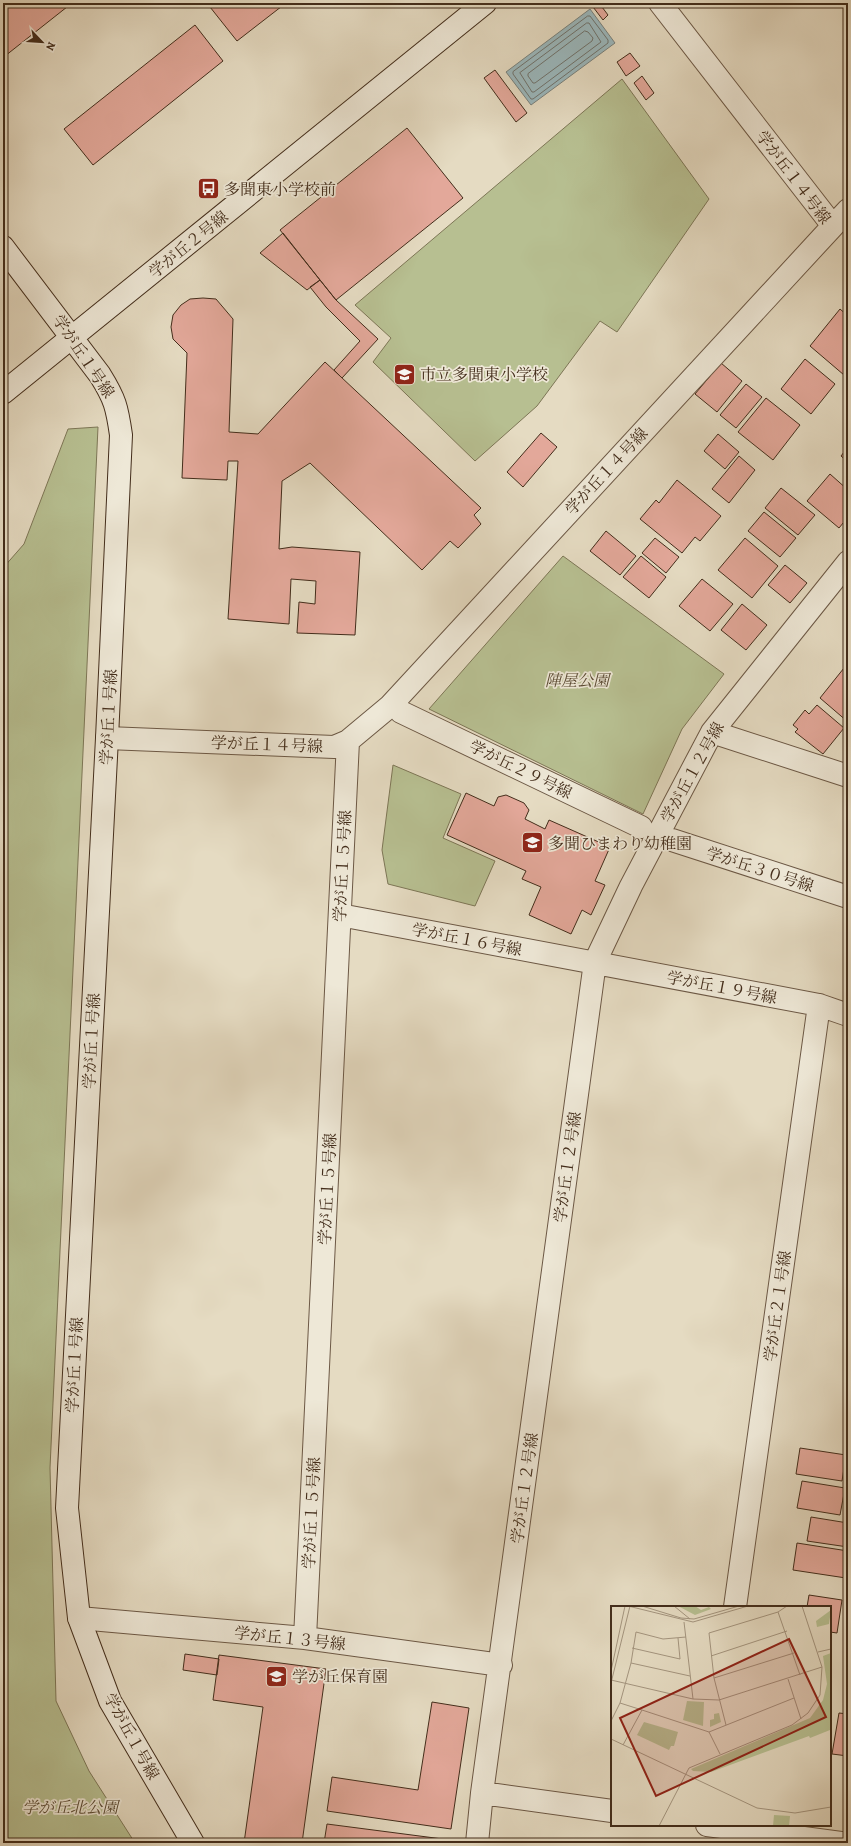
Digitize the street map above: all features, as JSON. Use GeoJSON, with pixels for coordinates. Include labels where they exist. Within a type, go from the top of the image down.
{"type":"FeatureCollection","features":[{"type":"Feature","properties":{"kind":"street","name":"学が丘２号線"},"geometry":{"type":"LineString","coordinates":[[3,393],[485,3]]}},
{"type":"Feature","properties":{"kind":"street","name":"学が丘１４号線"},"geometry":{"type":"LineString","coordinates":[[107,738],[334,747],[348,741],[390,706],[833,226],[660,3]]}},
{"type":"Feature","properties":{"kind":"street"},"geometry":{"type":"LineString","coordinates":[[833,226],[848,210]]}},
{"type":"Feature","properties":{"kind":"street","name":"学が丘１号線"},"geometry":{"type":"LineString","coordinates":[[3,247],[73,337],[111,393],[117,407],[120,435],[107,738],[67,1508],[79,1618],[110,1701],[193,1843]]}},
{"type":"Feature","properties":{"kind":"street","name":"学が丘１２号線"},"geometry":{"type":"LineString","coordinates":[[477,1843],[482,1792],[501,1665],[595,962],[638,874],[712,732],[848,562]]}},
{"type":"Feature","properties":{"kind":"street","name":"学が丘２９号線"},"geometry":{"type":"LineString","coordinates":[[401,712],[641,827]]}},
{"type":"Feature","properties":{"kind":"street"},"geometry":{"type":"LineString","coordinates":[[712,732],[848,776]]}},
{"type":"Feature","properties":{"kind":"street","name":"学が丘１５号線"},"geometry":{"type":"LineString","coordinates":[[304,1638],[348,741]]}},
{"type":"Feature","properties":{"kind":"street","name":"学が丘３０号線"},"geometry":{"type":"LineString","coordinates":[[672,840],[848,897]]}},
{"type":"Feature","properties":{"kind":"street","name":"学が丘１６号線"},"geometry":{"type":"LineString","coordinates":[[340,915],[595,962]]}},
{"type":"Feature","properties":{"kind":"street","name":"学が丘１９号線"},"geometry":{"type":"LineString","coordinates":[[595,962],[819,1005],[848,1015]]}},
{"type":"Feature","properties":{"kind":"street","name":"学が丘２１号線"},"geometry":{"type":"LineString","coordinates":[[735,1606],[819,1005]]}},
{"type":"Feature","properties":{"kind":"street","name":"学が丘１３号線"},"geometry":{"type":"LineString","coordinates":[[79,1618],[304,1638],[501,1665]]}},
{"type":"Feature","properties":{"kind":"street"},"geometry":{"type":"LineString","coordinates":[[482,1792],[611,1811]]}},
{"type":"Feature","properties":{"kind":"street"},"geometry":{"type":"LineString","coordinates":[[714,1826],[841,1843]]}},
{"type":"Feature","properties":{"kind":"green space"},"geometry":{"type":"Polygon","coordinates":[[[622,79],[709,199],[617,332],[600,321],[537,406],[475,461],[373,362],[391,338],[355,305],[622,79]]]}},
{"type":"Feature","properties":{"kind":"green space","name":"学が丘北公園"},"geometry":{"type":"Polygon","coordinates":[[[98,427],[50,1468],[56,1701],[89,1771],[135,1843],[3,1843],[3,568],[24,544],[68,429],[98,427]]]}},
{"type":"Feature","properties":{"kind":"green space","name":"陣屋公園"},"geometry":{"type":"Polygon","coordinates":[[[563,556],[724,674],[682,729],[643,814],[429,709],[563,556]]]}},
{"type":"Feature","properties":{"kind":"green space"},"geometry":{"type":"Polygon","coordinates":[[[393,765],[461,794],[443,838],[495,861],[475,906],[388,884],[382,850],[393,765]]]}},
{"type":"Feature","properties":{"kind":"water"},"geometry":{"type":"Polygon","coordinates":[[[590,9],[615,43],[531,105],[506,72],[590,9]]]}},
{"type":"Feature","properties":{"kind":"building"},"geometry":{"type":"Polygon","coordinates":[[[13,3],[72,3],[5,56],[3,54],[3,11],[13,3]]]}},
{"type":"Feature","properties":{"kind":"building"},"geometry":{"type":"Polygon","coordinates":[[[215,3],[286,3],[237,41],[210,7],[215,3]]]}},
{"type":"Feature","properties":{"kind":"building"},"geometry":{"type":"Polygon","coordinates":[[[590,3],[599,3],[608,15],[603,20],[590,3]]]}},
{"type":"Feature","properties":{"kind":"building"},"geometry":{"type":"Polygon","coordinates":[[[195,25],[223,61],[93,165],[64,129],[195,25]]]}},
{"type":"Feature","properties":{"kind":"building"},"geometry":{"type":"Polygon","coordinates":[[[630,53],[640,66],[626,76],[617,62],[630,53]]]}},
{"type":"Feature","properties":{"kind":"building"},"geometry":{"type":"Polygon","coordinates":[[[495,70],[527,113],[516,122],[484,78],[495,70]]]}},
{"type":"Feature","properties":{"kind":"building"},"geometry":{"type":"Polygon","coordinates":[[[642,76],[654,93],[646,100],[634,83],[642,76]]]}},
{"type":"Feature","properties":{"kind":"building"},"geometry":{"type":"Polygon","coordinates":[[[407,128],[463,198],[336,300],[280,230],[407,128]]]}},
{"type":"Feature","properties":{"kind":"building"},"geometry":{"type":"Polygon","coordinates":[[[283,233],[320,280],[307,290],[260,253],[283,233]]]}},
{"type":"Feature","properties":{"kind":"building"},"geometry":{"type":"Polygon","coordinates":[[[320,280],[336,300],[378,339],[342,378],[334,370],[360,341],[326,307],[310,287],[320,280]]]}},
{"type":"Feature","properties":{"kind":"building"},"geometry":{"type":"Polygon","coordinates":[[[190,299],[216,299],[233,319],[229,432],[258,434],[325,362],[481,508],[474,515],[481,524],[458,548],[450,541],[422,570],[310,463],[282,481],[279,549],[292,547],[360,552],[355,635],[297,633],[299,602],[315,604],[316,581],[291,579],[289,624],[228,619],[238,461],[228,461],[227,480],[182,478],[187,353],[173,339],[171,327],[173,315],[181,305],[190,299]]]}},
{"type":"Feature","properties":{"kind":"building"},"geometry":{"type":"Polygon","coordinates":[[[840,309],[848,316],[848,370],[844,375],[810,346],[840,309]]]}},
{"type":"Feature","properties":{"kind":"building"},"geometry":{"type":"Polygon","coordinates":[[[805,359],[835,384],[811,414],[781,389],[805,359]]]}},
{"type":"Feature","properties":{"kind":"building"},"geometry":{"type":"Polygon","coordinates":[[[721,363],[742,381],[717,412],[695,394],[721,363]]]}},
{"type":"Feature","properties":{"kind":"building"},"geometry":{"type":"Polygon","coordinates":[[[746,384],[762,397],[736,428],[720,415],[746,384]]]}},
{"type":"Feature","properties":{"kind":"building"},"geometry":{"type":"Polygon","coordinates":[[[766,398],[800,425],[773,460],[738,432],[766,398]]]}},
{"type":"Feature","properties":{"kind":"building"},"geometry":{"type":"Polygon","coordinates":[[[541,433],[557,447],[523,487],[507,472],[541,433]]]}},
{"type":"Feature","properties":{"kind":"building"},"geometry":{"type":"Polygon","coordinates":[[[718,434],[739,452],[725,469],[704,451],[718,434]]]}},
{"type":"Feature","properties":{"kind":"building"},"geometry":{"type":"Polygon","coordinates":[[[848,447],[848,462],[841,456],[848,447]]]}},
{"type":"Feature","properties":{"kind":"building"},"geometry":{"type":"Polygon","coordinates":[[[739,456],[755,470],[729,503],[712,489],[739,456]]]}},
{"type":"Feature","properties":{"kind":"building"},"geometry":{"type":"Polygon","coordinates":[[[830,474],[848,490],[848,517],[839,528],[807,501],[830,474]]]}},
{"type":"Feature","properties":{"kind":"building"},"geometry":{"type":"Polygon","coordinates":[[[677,480],[721,516],[700,541],[695,537],[682,553],[640,519],[656,500],[659,503],[677,480]]]}},
{"type":"Feature","properties":{"kind":"building"},"geometry":{"type":"Polygon","coordinates":[[[781,488],[815,515],[798,535],[765,508],[781,488]]]}},
{"type":"Feature","properties":{"kind":"building"},"geometry":{"type":"Polygon","coordinates":[[[764,512],[796,538],[780,557],[748,531],[764,512]]]}},
{"type":"Feature","properties":{"kind":"building"},"geometry":{"type":"Polygon","coordinates":[[[606,531],[636,556],[620,575],[590,551],[606,531]]]}},
{"type":"Feature","properties":{"kind":"building"},"geometry":{"type":"Polygon","coordinates":[[[655,538],[679,557],[666,573],[642,553],[655,538]]]}},
{"type":"Feature","properties":{"kind":"building"},"geometry":{"type":"Polygon","coordinates":[[[745,538],[778,566],[752,598],[718,570],[745,538]]]}},
{"type":"Feature","properties":{"kind":"building"},"geometry":{"type":"Polygon","coordinates":[[[641,556],[666,577],[649,598],[623,577],[641,556]]]}},
{"type":"Feature","properties":{"kind":"building"},"geometry":{"type":"Polygon","coordinates":[[[785,565],[807,583],[790,603],[768,585],[785,565]]]}},
{"type":"Feature","properties":{"kind":"building"},"geometry":{"type":"Polygon","coordinates":[[[702,579],[733,604],[710,631],[679,606],[702,579]]]}},
{"type":"Feature","properties":{"kind":"building"},"geometry":{"type":"Polygon","coordinates":[[[742,604],[767,625],[746,650],[721,630],[742,604]]]}},
{"type":"Feature","properties":{"kind":"building"},"geometry":{"type":"Polygon","coordinates":[[[848,663],[848,722],[820,698],[848,663]]]}},
{"type":"Feature","properties":{"kind":"building"},"geometry":{"type":"Polygon","coordinates":[[[817,705],[844,728],[823,754],[795,732],[798,729],[793,725],[805,710],[809,714],[817,705]]]}},
{"type":"Feature","properties":{"kind":"building"},"geometry":{"type":"Polygon","coordinates":[[[466,793],[494,806],[498,797],[506,795],[524,803],[529,810],[525,819],[545,829],[549,820],[610,847],[595,881],[605,885],[591,915],[582,910],[571,934],[529,915],[541,887],[522,879],[526,871],[447,835],[466,793]]]}},
{"type":"Feature","properties":{"kind":"building"},"geometry":{"type":"Polygon","coordinates":[[[800,1448],[846,1455],[842,1481],[796,1474],[800,1448]]]}},
{"type":"Feature","properties":{"kind":"building"},"geometry":{"type":"Polygon","coordinates":[[[802,1481],[845,1488],[840,1515],[797,1508],[802,1481]]]}},
{"type":"Feature","properties":{"kind":"building"},"geometry":{"type":"Polygon","coordinates":[[[811,1517],[848,1523],[848,1547],[807,1541],[811,1517]]]}},
{"type":"Feature","properties":{"kind":"building"},"geometry":{"type":"Polygon","coordinates":[[[797,1543],[848,1551],[846,1578],[793,1570],[797,1543]]]}},
{"type":"Feature","properties":{"kind":"building"},"geometry":{"type":"Polygon","coordinates":[[[809,1595],[842,1600],[837,1633],[831,1632],[831,1606],[807,1606],[809,1595]]]}},
{"type":"Feature","properties":{"kind":"building"},"geometry":{"type":"Polygon","coordinates":[[[185,1654],[219,1659],[217,1675],[183,1670],[185,1654]]]}},
{"type":"Feature","properties":{"kind":"building"},"geometry":{"type":"Polygon","coordinates":[[[219,1655],[326,1669],[302,1843],[244,1843],[263,1707],[213,1700],[219,1655]]]}},
{"type":"Feature","properties":{"kind":"building"},"geometry":{"type":"Polygon","coordinates":[[[432,1702],[469,1708],[451,1829],[327,1811],[332,1777],[418,1790],[432,1702]]]}},
{"type":"Feature","properties":{"kind":"building"},"geometry":{"type":"Polygon","coordinates":[[[839,1713],[848,1714],[848,1756],[832,1754],[839,1713]]]}},
{"type":"Feature","properties":{"kind":"building"},"geometry":{"type":"Polygon","coordinates":[[[327,1824],[458,1841],[458,1843],[324,1843],[327,1824]]]}},
{"type":"Feature","properties":{"kind":"place","name":"多聞東小学校前"},"geometry":{"type":"Point","coordinates":[209,189]}},
{"type":"Feature","properties":{"kind":"place","name":"市立多聞東小学校"},"geometry":{"type":"Point","coordinates":[405,374]}},
{"type":"Feature","properties":{"kind":"place","name":"多聞ひまわり幼稚園"},"geometry":{"type":"Point","coordinates":[532,843]}},
{"type":"Feature","properties":{"kind":"place","name":"学が丘保育園"},"geometry":{"type":"Point","coordinates":[277,1676]}}]}
